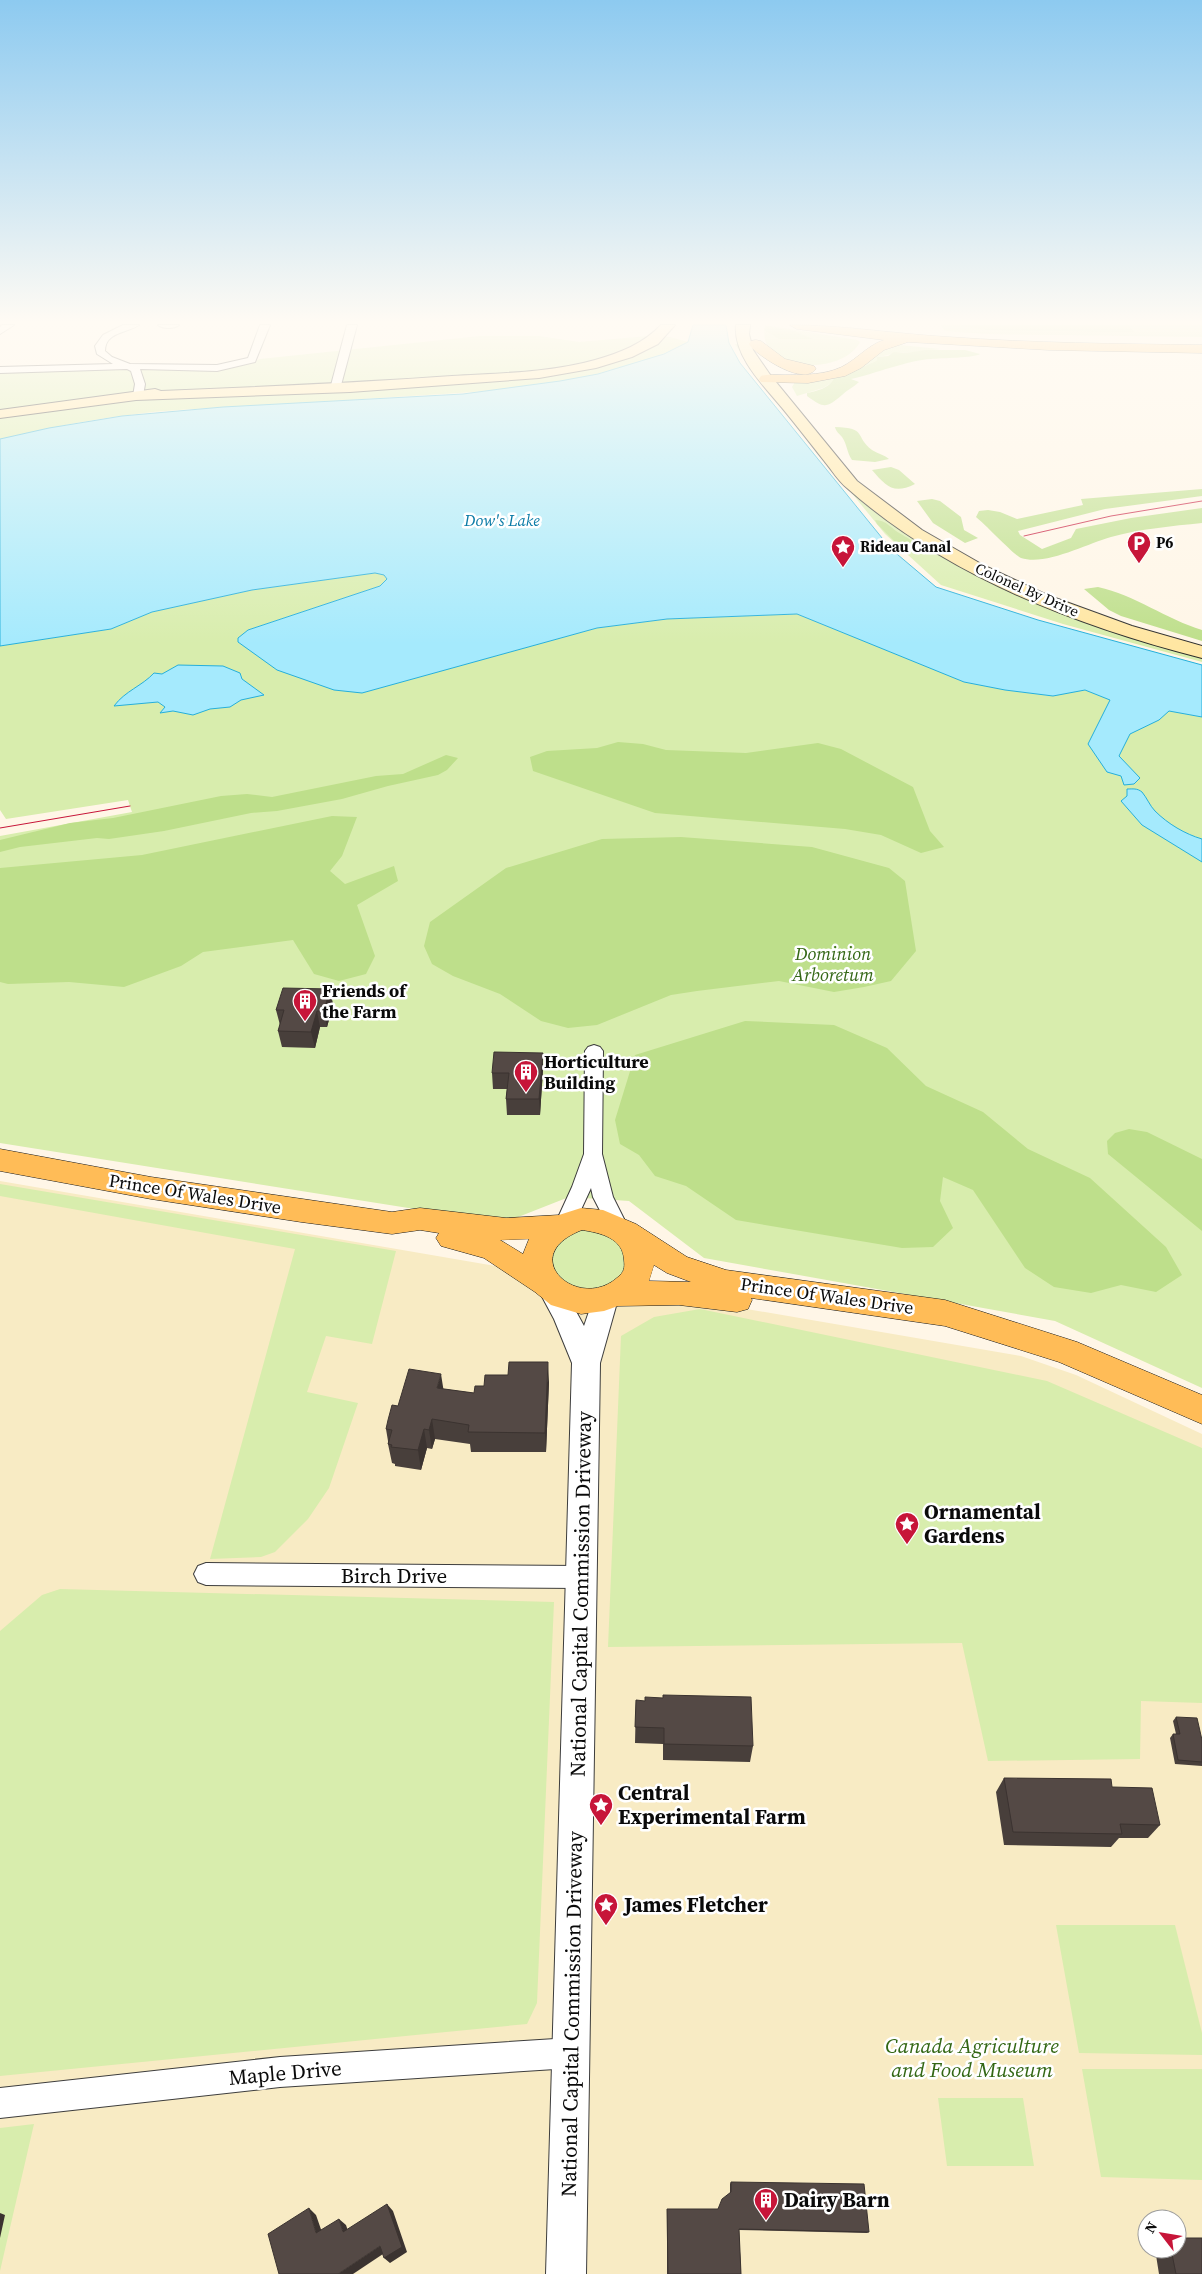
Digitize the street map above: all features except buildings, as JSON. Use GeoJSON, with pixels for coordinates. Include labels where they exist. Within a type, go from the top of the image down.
{"type":"FeatureCollection","features":[{"type":"Feature","properties":{"kind":"main road","name":"Colonel By Drive"},"geometry":{"type":"LineString","coordinates":[[813,431],[851,484],[906,526],[940,548],[1026,592],[1110,624],[1202,652]]}},
{"type":"Feature","properties":{"kind":"main road","name":"Prince Of Wales Drive"},"geometry":{"type":"LineString","coordinates":[[0,1160],[150,1188],[392,1223],[414,1231],[493,1249],[548,1287]]}},
{"type":"Feature","properties":{"kind":"main road"},"geometry":{"type":"LineString","coordinates":[[593,1218],[621,1228],[638,1249],[638,1269],[634,1278],[612,1297],[578,1301],[564,1297],[548,1287],[537,1271],[536,1258],[539,1246],[546,1235],[562,1224],[593,1218]]}},
{"type":"Feature","properties":{"kind":"main road","name":"Prince Of Wales Drive"},"geometry":{"type":"LineString","coordinates":[[392,1223],[420,1219],[506,1229],[562,1224]]}},
{"type":"Feature","properties":{"kind":"main road","name":"Prince Of Wales Drive"},"geometry":{"type":"LineString","coordinates":[[621,1228],[677,1265],[725,1282],[945,1313],[1066,1351],[1109,1368],[1202,1410]]}},
{"type":"Feature","properties":{"kind":"main road","name":"Prince Of Wales Drive"},"geometry":{"type":"LineString","coordinates":[[612,1297],[666,1292],[702,1294],[951,1332],[1035,1342]]}},
{"type":"Feature","properties":{"kind":"street"},"geometry":{"type":"LineString","coordinates":[[594,1051],[593,1154],[603,1197],[621,1228]]}},
{"type":"Feature","properties":{"kind":"street"},"geometry":{"type":"LineString","coordinates":[[562,1224],[582,1187],[593,1154]]}},
{"type":"Feature","properties":{"kind":"street","name":"National Capital Commission Driveway"},"geometry":{"type":"LineString","coordinates":[[548,1287],[566,1316],[586,1363]]}},
{"type":"Feature","properties":{"kind":"street","name":"National Capital Commission Driveway"},"geometry":{"type":"LineString","coordinates":[[566,2274],[586,1363],[612,1297]]}},
{"type":"Feature","properties":{"kind":"street","name":"Birch Drive"},"geometry":{"type":"LineString","coordinates":[[206,1574],[581,1577]]}},
{"type":"Feature","properties":{"kind":"street","name":"Maple Drive"},"geometry":{"type":"LineString","coordinates":[[0,2102],[47,2099],[280,2072],[571,2053]]}},
{"type":"Feature","properties":{"kind":"green space"},"geometry":{"type":"Polygon","coordinates":[[[0,431],[35,431],[0,439],[0,431]]]}},
{"type":"Feature","properties":{"kind":"green space"},"geometry":{"type":"Polygon","coordinates":[[[801,431],[806,431],[838,474],[954,562],[1202,656],[1202,662],[1063,624],[941,585],[885,534],[801,431]]]}},
{"type":"Feature","properties":{"kind":"green space"},"geometry":{"type":"Polygon","coordinates":[[[837,431],[856,431],[872,450],[889,459],[875,462],[852,460],[842,437],[837,431]]]}},
{"type":"Feature","properties":{"kind":"green space"},"geometry":{"type":"Polygon","coordinates":[[[891,467],[899,470],[915,484],[895,489],[886,484],[872,470],[891,467]]]}},
{"type":"Feature","properties":{"kind":"green space"},"geometry":{"type":"Polygon","coordinates":[[[1202,489],[1202,496],[1105,509],[1018,531],[1020,535],[1042,549],[1071,538],[1076,529],[1131,518],[1202,508],[1202,523],[1122,534],[1054,557],[1042,559],[1031,560],[1021,558],[976,517],[979,511],[988,510],[1000,512],[1017,519],[1083,505],[1081,499],[1202,489]]]}},
{"type":"Feature","properties":{"kind":"green space"},"geometry":{"type":"Polygon","coordinates":[[[932,499],[940,501],[961,517],[964,530],[978,538],[965,543],[933,523],[917,501],[932,499]]]}},
{"type":"Feature","properties":{"kind":"green space"},"geometry":{"type":"Polygon","coordinates":[[[875,520],[886,523],[910,539],[914,544],[912,546],[898,545],[875,520]]]}},
{"type":"Feature","properties":{"kind":"green space","name":"Dominion Arboretum"},"geometry":{"type":"Polygon","coordinates":[[[375,573],[384,575],[387,579],[380,586],[248,630],[362,693],[597,628],[667,619],[797,614],[964,682],[1052,696],[1085,690],[1110,700],[1202,717],[1202,1388],[1055,1321],[704,1258],[629,1201],[569,1197],[503,1223],[0,1143],[0,836],[132,812],[128,800],[6,819],[0,810],[0,646],[111,629],[152,612],[252,590],[375,573]]]}},
{"type":"Feature","properties":{"kind":"green space"},"geometry":{"type":"Polygon","coordinates":[[[1098,587],[1138,601],[1176,620],[1202,630],[1202,641],[1121,616],[1109,610],[1084,589],[1098,587]]]}},
{"type":"Feature","properties":{"kind":"green space"},"geometry":{"type":"Polygon","coordinates":[[[618,742],[643,744],[666,750],[746,753],[818,743],[841,749],[913,787],[930,831],[944,847],[921,853],[881,835],[845,829],[655,813],[533,771],[530,757],[547,751],[597,748],[618,742]]]}},
{"type":"Feature","properties":{"kind":"green space"},"geometry":{"type":"Polygon","coordinates":[[[446,755],[458,758],[447,770],[438,775],[342,799],[277,811],[251,813],[164,831],[109,839],[97,838],[20,847],[0,852],[0,840],[70,823],[113,818],[221,796],[247,794],[272,797],[376,776],[403,774],[446,755]]]}},
{"type":"Feature","properties":{"kind":"green space"},"geometry":{"type":"Polygon","coordinates":[[[332,816],[357,817],[342,856],[330,871],[345,884],[394,866],[398,881],[357,905],[375,956],[366,974],[339,981],[314,974],[293,940],[203,952],[181,966],[124,987],[69,982],[8,984],[0,982],[0,868],[142,855],[332,816]]]}},
{"type":"Feature","properties":{"kind":"green space"},"geometry":{"type":"Polygon","coordinates":[[[681,837],[812,847],[889,868],[905,881],[916,951],[891,981],[864,987],[834,992],[779,981],[697,991],[671,995],[597,1025],[568,1028],[541,1021],[500,994],[453,976],[432,964],[424,946],[430,922],[506,868],[602,839],[681,837]]]}},
{"type":"Feature","properties":{"kind":"green space"},"geometry":{"type":"Polygon","coordinates":[[[745,1021],[834,1025],[887,1048],[926,1086],[983,1112],[1028,1149],[1090,1178],[1166,1247],[1182,1275],[1156,1292],[1121,1285],[1091,1293],[1054,1287],[1025,1268],[973,1190],[943,1177],[940,1201],[953,1228],[933,1247],[902,1248],[736,1220],[686,1186],[655,1176],[639,1155],[620,1144],[615,1120],[635,1055],[745,1021]]]}},
{"type":"Feature","properties":{"kind":"green space"},"geometry":{"type":"Polygon","coordinates":[[[1129,1129],[1147,1132],[1202,1159],[1202,1231],[1108,1154],[1107,1141],[1115,1133],[1129,1129]]]}},
{"type":"Feature","properties":{"kind":"green space","name":"Central Experimental Farm"},"geometry":{"type":"Polygon","coordinates":[[[0,1181],[1021,1356],[1076,1375],[1202,1434],[1202,2274],[0,2274],[0,1181]]]}},
{"type":"Feature","properties":{"kind":"green space"},"geometry":{"type":"Polygon","coordinates":[[[0,1184],[396,1251],[372,1344],[326,1336],[307,1392],[358,1403],[329,1488],[308,1519],[275,1552],[261,1557],[210,1559],[295,1249],[0,1196],[0,1184]]]}},
{"type":"Feature","properties":{"kind":"green space"},"geometry":{"type":"Polygon","coordinates":[[[594,1227],[627,1246],[625,1276],[609,1288],[572,1289],[550,1267],[553,1245],[578,1229],[594,1227]]]}},
{"type":"Feature","properties":{"kind":"green space","name":"Ornamental Gardens"},"geometry":{"type":"Polygon","coordinates":[[[700,1309],[1047,1381],[1202,1448],[1202,1703],[1141,1701],[1140,1759],[988,1761],[962,1643],[608,1647],[621,1336],[654,1317],[700,1309]]]}},
{"type":"Feature","properties":{"kind":"green space"},"geometry":{"type":"Polygon","coordinates":[[[60,1589],[554,1602],[537,2003],[527,2024],[0,2076],[0,1631],[42,1595],[60,1589]]]}},
{"type":"Feature","properties":{"kind":"green space"},"geometry":{"type":"Polygon","coordinates":[[[1056,1925],[1175,1925],[1202,2033],[1202,2055],[1079,2053],[1056,1925]]]}},
{"type":"Feature","properties":{"kind":"green space"},"geometry":{"type":"Polygon","coordinates":[[[1082,2069],[1202,2069],[1202,2180],[1101,2177],[1082,2069]]]}},
{"type":"Feature","properties":{"kind":"green space"},"geometry":{"type":"Polygon","coordinates":[[[938,2098],[1023,2098],[1034,2166],[947,2166],[938,2098]]]}},
{"type":"Feature","properties":{"kind":"green space"},"geometry":{"type":"Polygon","coordinates":[[[34,2124],[0,2271],[0,2128],[34,2124]]]}},
{"type":"Feature","properties":{"kind":"water","name":"Dow's Lake"},"geometry":{"type":"Polygon","coordinates":[[[35,431],[795,431],[891,549],[936,587],[1038,620],[1202,665],[1202,717],[1169,711],[1159,720],[1130,734],[1119,756],[1140,778],[1134,784],[1124,785],[1121,776],[1107,772],[1088,744],[1110,700],[1085,690],[1053,696],[1005,690],[964,682],[797,614],[667,619],[597,628],[362,693],[334,690],[277,670],[238,642],[238,638],[248,630],[380,586],[387,579],[384,575],[375,573],[252,590],[152,612],[111,629],[0,646],[0,439],[35,431]]]}},
{"type":"Feature","properties":{"kind":"water"},"geometry":{"type":"Polygon","coordinates":[[[178,665],[223,666],[240,673],[242,679],[264,695],[241,700],[230,707],[210,709],[193,715],[173,711],[160,713],[165,707],[158,702],[114,706],[123,696],[154,673],[162,674],[178,665]]]}},
{"type":"Feature","properties":{"kind":"water"},"geometry":{"type":"Polygon","coordinates":[[[1127,789],[1135,789],[1142,792],[1153,809],[1165,820],[1183,831],[1202,839],[1202,862],[1142,825],[1121,801],[1127,796],[1127,789]]]}},
{"type":"Feature","properties":{"kind":"tram line"},"geometry":{"type":"LineString","coordinates":[[1024,536],[1111,516],[1202,501]]}},
{"type":"Feature","properties":{"kind":"tram line"},"geometry":{"type":"LineString","coordinates":[[0,828],[130,806]]}},
{"type":"Feature","properties":{"kind":"place","name":"P6"},"geometry":{"type":"Point","coordinates":[1139,564]}},
{"type":"Feature","properties":{"kind":"place","name":"Rideau Canal"},"geometry":{"type":"Point","coordinates":[843,568]}},
{"type":"Feature","properties":{"kind":"place","name":"Friends of the Farm"},"geometry":{"type":"Point","coordinates":[305,1022]}},
{"type":"Feature","properties":{"kind":"place","name":"Horticulture Building"},"geometry":{"type":"Point","coordinates":[526,1093]}},
{"type":"Feature","properties":{"kind":"place","name":"Ornamental Gardens"},"geometry":{"type":"Point","coordinates":[907,1545]}},
{"type":"Feature","properties":{"kind":"place","name":"Central Experimental Farm"},"geometry":{"type":"Point","coordinates":[601,1826]}},
{"type":"Feature","properties":{"kind":"place","name":"James Fletcher"},"geometry":{"type":"Point","coordinates":[606,1926]}},
{"type":"Feature","properties":{"kind":"place","name":"Dairy Barn"},"geometry":{"type":"Point","coordinates":[766,2221]}},
{"type":"Feature","properties":{"kind":"park label","name":"Canada Agriculture and Food Museum"},"geometry":{"type":"Point","coordinates":[972,2058]}}]}
